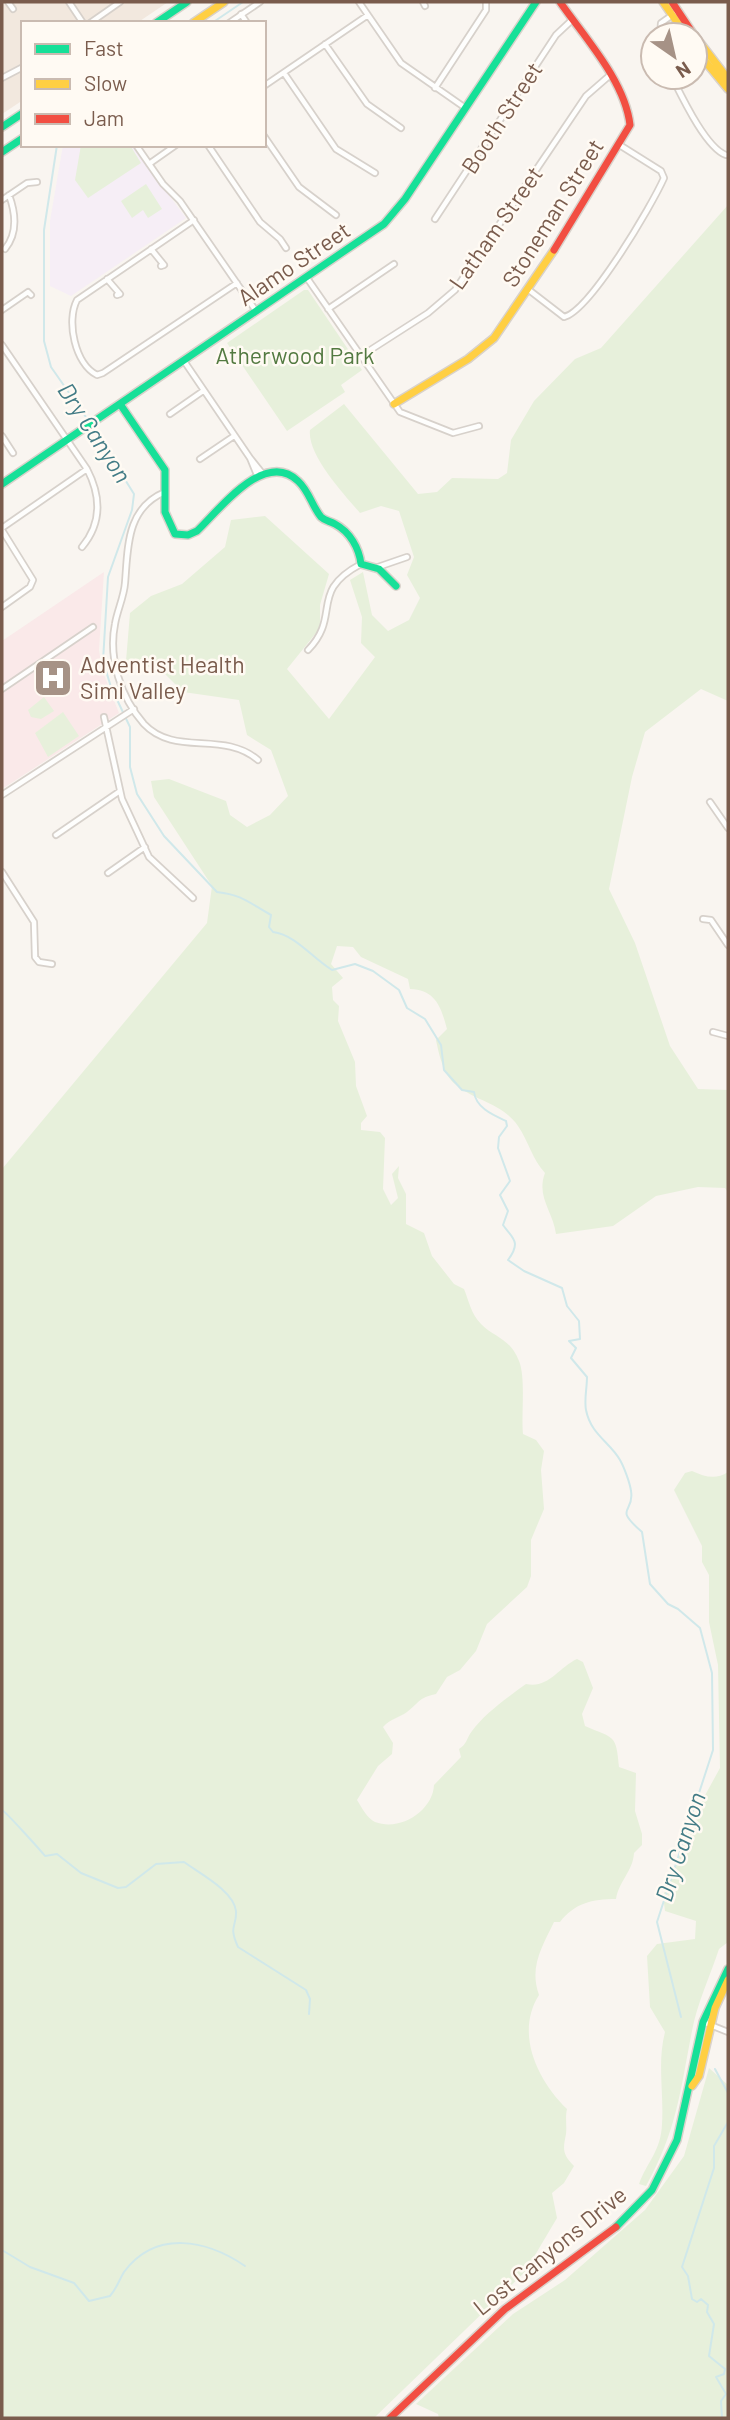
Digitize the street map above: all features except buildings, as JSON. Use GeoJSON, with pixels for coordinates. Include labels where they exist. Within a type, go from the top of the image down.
{"type":"FeatureCollection","features":[{"type":"Feature","properties":{"kind":"main road"},"geometry":{"type":"LineString","coordinates":[[159,21],[187,2]]}},
{"type":"Feature","properties":{"kind":"main road"},"geometry":{"type":"LineString","coordinates":[[196,21],[224,2]]}},
{"type":"Feature","properties":{"kind":"main road","name":"Alamo Street"},"geometry":{"type":"LineString","coordinates":[[2,484],[373,234],[390,218],[536,2]]}},
{"type":"Feature","properties":{"kind":"main road","name":"Stoneman Street"},"geometry":{"type":"LineString","coordinates":[[394,404],[485,346],[529,290],[631,119],[609,76],[559,2]]}},
{"type":"Feature","properties":{"kind":"main road"},"geometry":{"type":"LineString","coordinates":[[663,2],[682,21]]}},
{"type":"Feature","properties":{"kind":"main road"},"geometry":{"type":"LineString","coordinates":[[672,2],[679,21]]}},
{"type":"Feature","properties":{"kind":"main road"},"geometry":{"type":"LineString","coordinates":[[709,54],[728,79]]}},
{"type":"Feature","properties":{"kind":"main road"},"geometry":{"type":"LineString","coordinates":[[709,66],[728,89]]}},
{"type":"Feature","properties":{"kind":"main road"},"geometry":{"type":"LineString","coordinates":[[2,127],[21,114]]}},
{"type":"Feature","properties":{"kind":"main road"},"geometry":{"type":"LineString","coordinates":[[2,152],[21,139]]}},
{"type":"Feature","properties":{"kind":"main road"},"geometry":{"type":"LineString","coordinates":[[120,404],[165,471],[170,530],[180,536],[197,531],[259,474],[286,471],[303,485],[323,520],[338,524],[353,542],[361,564],[377,568],[396,586]]}},
{"type":"Feature","properties":{"kind":"main road","name":"Lost Canyons Drive"},"geometry":{"type":"LineString","coordinates":[[390,2418],[505,2309],[614,2230],[641,2204],[671,2157],[692,2086],[699,2076],[706,2023],[728,1969]]}},
{"type":"Feature","properties":{"kind":"main road","name":"Lost Canyons Drive"},"geometry":{"type":"LineString","coordinates":[[706,2023],[728,1980]]}},
{"type":"Feature","properties":{"kind":"street"},"geometry":{"type":"LineString","coordinates":[[8,2],[13,9]]}},
{"type":"Feature","properties":{"kind":"street"},"geometry":{"type":"LineString","coordinates":[[69,2],[82,21]]}},
{"type":"Feature","properties":{"kind":"street"},"geometry":{"type":"LineString","coordinates":[[93,21],[120,2]]}},
{"type":"Feature","properties":{"kind":"street"},"geometry":{"type":"LineString","coordinates":[[232,21],[260,2]]}},
{"type":"Feature","properties":{"kind":"street"},"geometry":{"type":"LineString","coordinates":[[359,2],[401,63],[464,107]]}},
{"type":"Feature","properties":{"kind":"street"},"geometry":{"type":"LineString","coordinates":[[435,88],[486,10],[486,2]]}},
{"type":"Feature","properties":{"kind":"street"},"geometry":{"type":"LineString","coordinates":[[665,21],[675,13]]}},
{"type":"Feature","properties":{"kind":"street"},"geometry":{"type":"LineString","coordinates":[[241,14],[246,21]]}},
{"type":"Feature","properties":{"kind":"street"},"geometry":{"type":"LineString","coordinates":[[266,85],[368,15]]}},
{"type":"Feature","properties":{"kind":"street","name":"Booth Street"},"geometry":{"type":"LineString","coordinates":[[435,219],[556,35],[572,20]]}},
{"type":"Feature","properties":{"kind":"street"},"geometry":{"type":"LineString","coordinates":[[326,44],[366,104],[401,128]]}},
{"type":"Feature","properties":{"kind":"street"},"geometry":{"type":"LineString","coordinates":[[2,78],[21,68]]}},
{"type":"Feature","properties":{"kind":"street"},"geometry":{"type":"LineString","coordinates":[[284,73],[336,149],[375,173]]}},
{"type":"Feature","properties":{"kind":"street","name":"Latham Street"},"geometry":{"type":"LineString","coordinates":[[361,356],[428,313],[455,290],[586,96],[609,76]]}},
{"type":"Feature","properties":{"kind":"street"},"geometry":{"type":"LineString","coordinates":[[681,91],[704,133],[717,150],[726,155]]}},
{"type":"Feature","properties":{"kind":"street"},"geometry":{"type":"LineString","coordinates":[[266,139],[299,187],[336,215]]}},
{"type":"Feature","properties":{"kind":"street"},"geometry":{"type":"LineString","coordinates":[[529,290],[564,317],[571,315],[596,292],[663,178],[662,171],[618,144]]}},
{"type":"Feature","properties":{"kind":"street"},"geometry":{"type":"LineString","coordinates":[[137,147],[194,220],[257,312]]}},
{"type":"Feature","properties":{"kind":"street"},"geometry":{"type":"LineString","coordinates":[[149,164],[173,147]]}},
{"type":"Feature","properties":{"kind":"street"},"geometry":{"type":"LineString","coordinates":[[209,147],[260,222],[286,248]]}},
{"type":"Feature","properties":{"kind":"street"},"geometry":{"type":"LineString","coordinates":[[2,200],[27,183],[37,182]]}},
{"type":"Feature","properties":{"kind":"street"},"geometry":{"type":"LineString","coordinates":[[5,249],[13,240],[15,228],[9,195]]}},
{"type":"Feature","properties":{"kind":"street"},"geometry":{"type":"LineString","coordinates":[[194,220],[75,303],[76,344],[81,358],[93,374],[103,373],[237,283]]}},
{"type":"Feature","properties":{"kind":"street"},"geometry":{"type":"LineString","coordinates":[[151,249],[164,265],[161,266]]}},
{"type":"Feature","properties":{"kind":"street"},"geometry":{"type":"LineString","coordinates":[[328,309],[394,264]]}},
{"type":"Feature","properties":{"kind":"street"},"geometry":{"type":"LineString","coordinates":[[307,278],[394,404],[405,415],[447,432],[459,433],[479,426]]}},
{"type":"Feature","properties":{"kind":"street"},"geometry":{"type":"LineString","coordinates":[[107,279],[120,294],[117,295]]}},
{"type":"Feature","properties":{"kind":"street"},"geometry":{"type":"LineString","coordinates":[[2,310],[28,292],[30,295]]}},
{"type":"Feature","properties":{"kind":"street"},"geometry":{"type":"LineString","coordinates":[[2,345],[67,440],[96,488],[98,507],[90,538],[82,547]]}},
{"type":"Feature","properties":{"kind":"street"},"geometry":{"type":"LineString","coordinates":[[184,361],[259,474]]}},
{"type":"Feature","properties":{"kind":"street"},"geometry":{"type":"LineString","coordinates":[[170,414],[203,391]]}},
{"type":"Feature","properties":{"kind":"street"},"geometry":{"type":"LineString","coordinates":[[2,436],[13,453]]}},
{"type":"Feature","properties":{"kind":"street"},"geometry":{"type":"LineString","coordinates":[[200,459],[234,436]]}},
{"type":"Feature","properties":{"kind":"street"},"geometry":{"type":"LineString","coordinates":[[2,607],[31,586],[32,575],[2,529],[86,469]]}},
{"type":"Feature","properties":{"kind":"street"},"geometry":{"type":"LineString","coordinates":[[165,492],[142,507],[125,547],[125,582],[113,632],[113,651],[120,680],[133,709],[144,723],[161,736],[187,743],[231,745],[258,760]]}},
{"type":"Feature","properties":{"kind":"street"},"geometry":{"type":"LineString","coordinates":[[377,568],[407,556]]}},
{"type":"Feature","properties":{"kind":"street"},"geometry":{"type":"LineString","coordinates":[[308,650],[323,630],[327,601],[336,580],[361,564]]}},
{"type":"Feature","properties":{"kind":"street"},"geometry":{"type":"LineString","coordinates":[[2,689],[93,626]]}},
{"type":"Feature","properties":{"kind":"street"},"geometry":{"type":"LineString","coordinates":[[2,795],[133,709]]}},
{"type":"Feature","properties":{"kind":"street"},"geometry":{"type":"LineString","coordinates":[[104,717],[120,791],[149,857],[193,898]]}},
{"type":"Feature","properties":{"kind":"street"},"geometry":{"type":"LineString","coordinates":[[56,835],[120,791]]}},
{"type":"Feature","properties":{"kind":"street"},"geometry":{"type":"LineString","coordinates":[[710,802],[728,828]]}},
{"type":"Feature","properties":{"kind":"street"},"geometry":{"type":"LineString","coordinates":[[108,873],[145,847]]}},
{"type":"Feature","properties":{"kind":"street"},"geometry":{"type":"LineString","coordinates":[[2,872],[34,922],[34,957],[39,962],[52,964]]}},
{"type":"Feature","properties":{"kind":"street"},"geometry":{"type":"LineString","coordinates":[[702,919],[711,920],[728,946]]}},
{"type":"Feature","properties":{"kind":"street"},"geometry":{"type":"LineString","coordinates":[[713,1031],[728,1036]]}},
{"type":"Feature","properties":{"kind":"street"},"geometry":{"type":"LineString","coordinates":[[706,2023],[728,2032]]}},
{"type":"Feature","properties":{"kind":"shaded area"},"geometry":{"type":"Polygon","coordinates":[[[2,2],[168,2],[140,21],[21,21],[21,101],[2,114],[2,2]]]}},
{"type":"Feature","properties":{"kind":"shaded area"},"geometry":{"type":"Polygon","coordinates":[[[63,147],[133,147],[186,218],[71,296],[50,286],[50,221],[63,147]]]}},
{"type":"Feature","properties":{"kind":"shaded area","name":"Adventist Health Simi Valley"},"geometry":{"type":"Polygon","coordinates":[[[104,572],[99,650],[102,670],[119,713],[2,789],[2,641],[104,572]]]}},
{"type":"Feature","properties":{"kind":"green space"},"geometry":{"type":"Polygon","coordinates":[[[81,147],[131,147],[141,163],[88,198],[75,180],[81,147]]]}},
{"type":"Feature","properties":{"kind":"green space"},"geometry":{"type":"Polygon","coordinates":[[[146,184],[162,209],[148,218],[143,210],[132,218],[121,201],[146,184]]]}},
{"type":"Feature","properties":{"kind":"green space"},"geometry":{"type":"Polygon","coordinates":[[[728,205],[728,701],[701,689],[645,732],[632,777],[609,889],[635,943],[670,1046],[698,1089],[728,1090],[728,1192],[725,1188],[698,1187],[656,1196],[613,1226],[556,1234],[542,1189],[545,1173],[518,1126],[504,1112],[462,1090],[451,1080],[445,1069],[436,1040],[447,1029],[432,996],[410,989],[408,979],[361,957],[353,947],[337,946],[331,964],[343,978],[332,987],[333,1000],[339,1006],[338,1021],[355,1062],[356,1086],[367,1116],[361,1123],[361,1130],[380,1132],[385,1138],[383,1189],[391,1205],[398,1198],[392,1174],[399,1166],[398,1178],[406,1194],[406,1224],[424,1233],[432,1256],[454,1284],[464,1289],[478,1320],[507,1343],[515,1353],[522,1377],[523,1434],[536,1440],[544,1451],[541,1470],[544,1509],[531,1540],[531,1576],[527,1587],[487,1624],[476,1651],[460,1670],[447,1677],[436,1694],[422,1699],[383,1727],[393,1743],[392,1754],[378,1766],[357,1800],[375,1822],[395,1824],[414,1817],[428,1803],[434,1785],[461,1757],[459,1749],[483,1718],[526,1684],[534,1685],[547,1681],[577,1659],[583,1662],[593,1688],[582,1714],[585,1726],[612,1739],[617,1748],[619,1767],[636,1773],[635,1811],[642,1834],[642,1845],[634,1853],[616,1899],[585,1903],[572,1910],[560,1922],[554,1922],[536,1966],[539,1995],[532,2010],[529,2040],[539,2070],[567,2109],[564,2151],[574,2166],[564,2183],[552,2193],[557,2218],[525,2272],[374,2418],[2,2418],[2,1169],[207,923],[212,886],[154,797],[151,781],[169,779],[226,801],[230,815],[247,827],[270,815],[288,796],[271,750],[247,735],[239,700],[183,692],[161,670],[126,661],[130,613],[151,596],[182,584],[225,547],[231,520],[265,516],[329,574],[320,605],[320,628],[287,669],[329,719],[375,657],[361,643],[362,617],[350,580],[363,572],[372,615],[388,631],[409,620],[420,598],[407,575],[414,557],[399,511],[381,506],[360,513],[320,462],[314,451],[310,430],[344,404],[418,494],[437,492],[452,478],[498,479],[507,473],[511,440],[534,401],[575,359],[601,348],[728,205]]]}},
{"type":"Feature","properties":{"kind":"green space","name":"Atherwood Park"},"geometry":{"type":"Polygon","coordinates":[[[304,290],[308,290],[362,370],[341,385],[345,392],[287,431],[227,343],[304,290]]]}},
{"type":"Feature","properties":{"kind":"green space"},"geometry":{"type":"Polygon","coordinates":[[[44,697],[54,711],[41,719],[31,717],[28,710],[44,697]]]}},
{"type":"Feature","properties":{"kind":"green space"},"geometry":{"type":"Polygon","coordinates":[[[63,712],[79,736],[48,757],[35,733],[63,712]]]}},
{"type":"Feature","properties":{"kind":"green space"},"geometry":{"type":"Polygon","coordinates":[[[692,1471],[710,1477],[728,1472],[728,1942],[719,1949],[700,2000],[671,2128],[646,2186],[639,2184],[661,2133],[661,2055],[665,2032],[650,2007],[647,1956],[657,1944],[695,1939],[696,1921],[665,1911],[663,1896],[697,1810],[720,1768],[718,1665],[709,1622],[709,1575],[702,1562],[702,1546],[674,1490],[685,1473],[692,1471]]]}},
{"type":"Feature","properties":{"kind":"green space"},"geometry":{"type":"Polygon","coordinates":[[[709,2068],[728,2085],[728,2418],[439,2418],[438,2414],[416,2404],[513,2314],[565,2280],[645,2210],[684,2156],[709,2068]]]}},
{"type":"Feature","properties":{"kind":"waterway","name":"Dry Canyon"},"geometry":{"type":"LineString","coordinates":[[215,21],[243,2]]}},
{"type":"Feature","properties":{"kind":"waterway","name":"Dry Canyon"},"geometry":{"type":"LineString","coordinates":[[57,147],[44,230],[44,341],[51,367],[88,420]]}},
{"type":"Feature","properties":{"kind":"waterway","name":"Dry Canyon"},"geometry":{"type":"LineString","coordinates":[[91,425],[134,494],[132,510],[108,577],[103,661],[111,687],[130,727],[130,767],[137,794],[164,836],[217,892],[240,897],[271,915],[269,927],[273,932],[297,942],[332,970],[355,964],[373,971],[399,990],[407,1008],[425,1019],[441,1045],[444,1070],[462,1090],[474,1092],[475,1098],[486,1110],[506,1121],[507,1126],[499,1137],[498,1148],[510,1181],[500,1195],[508,1211],[503,1225],[515,1244],[508,1260],[524,1271],[562,1288],[567,1306],[579,1321],[580,1339],[569,1341],[576,1348],[571,1358],[587,1377],[585,1402],[588,1419],[616,1454],[627,1475],[631,1498],[626,1514],[642,1532],[650,1584],[668,1604],[700,1628],[712,1673],[713,1750],[657,1922],[681,2017]]}},
{"type":"Feature","properties":{"kind":"waterway"},"geometry":{"type":"LineString","coordinates":[[2,1810],[45,1856],[57,1854],[81,1873],[118,1888],[126,1887],[156,1864],[184,1862],[229,1896],[236,1911],[233,1930],[238,1947],[306,1990],[310,1999],[309,2014]]}},
{"type":"Feature","properties":{"kind":"waterway","name":"Dry Canyon"},"geometry":{"type":"LineString","coordinates":[[715,2069],[728,2093]]}},
{"type":"Feature","properties":{"kind":"waterway","name":"Dry Canyon"},"geometry":{"type":"LineString","coordinates":[[722,2418],[721,2401],[726,2394],[716,2377],[724,2374],[725,2369],[709,2356],[714,2324],[707,2312],[708,2305],[701,2299],[697,2302],[692,2299],[688,2276],[682,2267],[714,2168],[714,2146],[728,2122]]}},
{"type":"Feature","properties":{"kind":"waterway"},"geometry":{"type":"LineString","coordinates":[[2,2250],[30,2267],[74,2283],[89,2301],[110,2296],[124,2272],[137,2258],[166,2244],[198,2245],[215,2250],[245,2266]]}},
{"type":"Feature","properties":{"kind":"traffic: fast"},"geometry":{"type":"LineString","coordinates":[[159,21],[187,2]]}},
{"type":"Feature","properties":{"kind":"traffic: fast"},"geometry":{"type":"LineString","coordinates":[[2,484],[384,224],[405,199],[536,2]]}},
{"type":"Feature","properties":{"kind":"traffic: fast"},"geometry":{"type":"LineString","coordinates":[[2,127],[21,114]]}},
{"type":"Feature","properties":{"kind":"traffic: fast"},"geometry":{"type":"LineString","coordinates":[[2,152],[21,139]]}},
{"type":"Feature","properties":{"kind":"traffic: fast"},"geometry":{"type":"LineString","coordinates":[[120,404],[165,470],[165,512],[175,534],[188,535],[197,531],[230,497],[258,477],[272,472],[285,473],[302,485],[321,517],[340,527],[349,536],[356,546],[361,564],[379,569],[396,586]]}},
{"type":"Feature","properties":{"kind":"traffic: fast"},"geometry":{"type":"LineString","coordinates":[[616,2227],[652,2190],[677,2140],[703,2022],[728,1969]]}},
{"type":"Feature","properties":{"kind":"traffic: slow"},"geometry":{"type":"LineString","coordinates":[[196,21],[224,2]]}},
{"type":"Feature","properties":{"kind":"traffic: slow"},"geometry":{"type":"LineString","coordinates":[[663,2],[676,21]]}},
{"type":"Feature","properties":{"kind":"traffic: slow"},"geometry":{"type":"LineString","coordinates":[[709,54],[728,79]]}},
{"type":"Feature","properties":{"kind":"traffic: slow"},"geometry":{"type":"LineString","coordinates":[[709,66],[728,89]]}},
{"type":"Feature","properties":{"kind":"traffic: slow"},"geometry":{"type":"LineString","coordinates":[[394,404],[468,359],[494,338],[554,250]]}},
{"type":"Feature","properties":{"kind":"traffic: slow"},"geometry":{"type":"LineString","coordinates":[[692,2086],[699,2076],[715,2008],[728,1980]]}},
{"type":"Feature","properties":{"kind":"traffic: jam"},"geometry":{"type":"LineString","coordinates":[[554,250],[630,125],[627,109],[612,76],[560,2]]}},
{"type":"Feature","properties":{"kind":"traffic: jam"},"geometry":{"type":"LineString","coordinates":[[672,2],[685,21]]}},
{"type":"Feature","properties":{"kind":"traffic: jam"},"geometry":{"type":"LineString","coordinates":[[390,2418],[505,2309],[616,2227]]}},
{"type":"Feature","properties":{"kind":"place","name":"Adventist Health Simi Valley"},"geometry":{"type":"Point","coordinates":[53,678]}}]}
